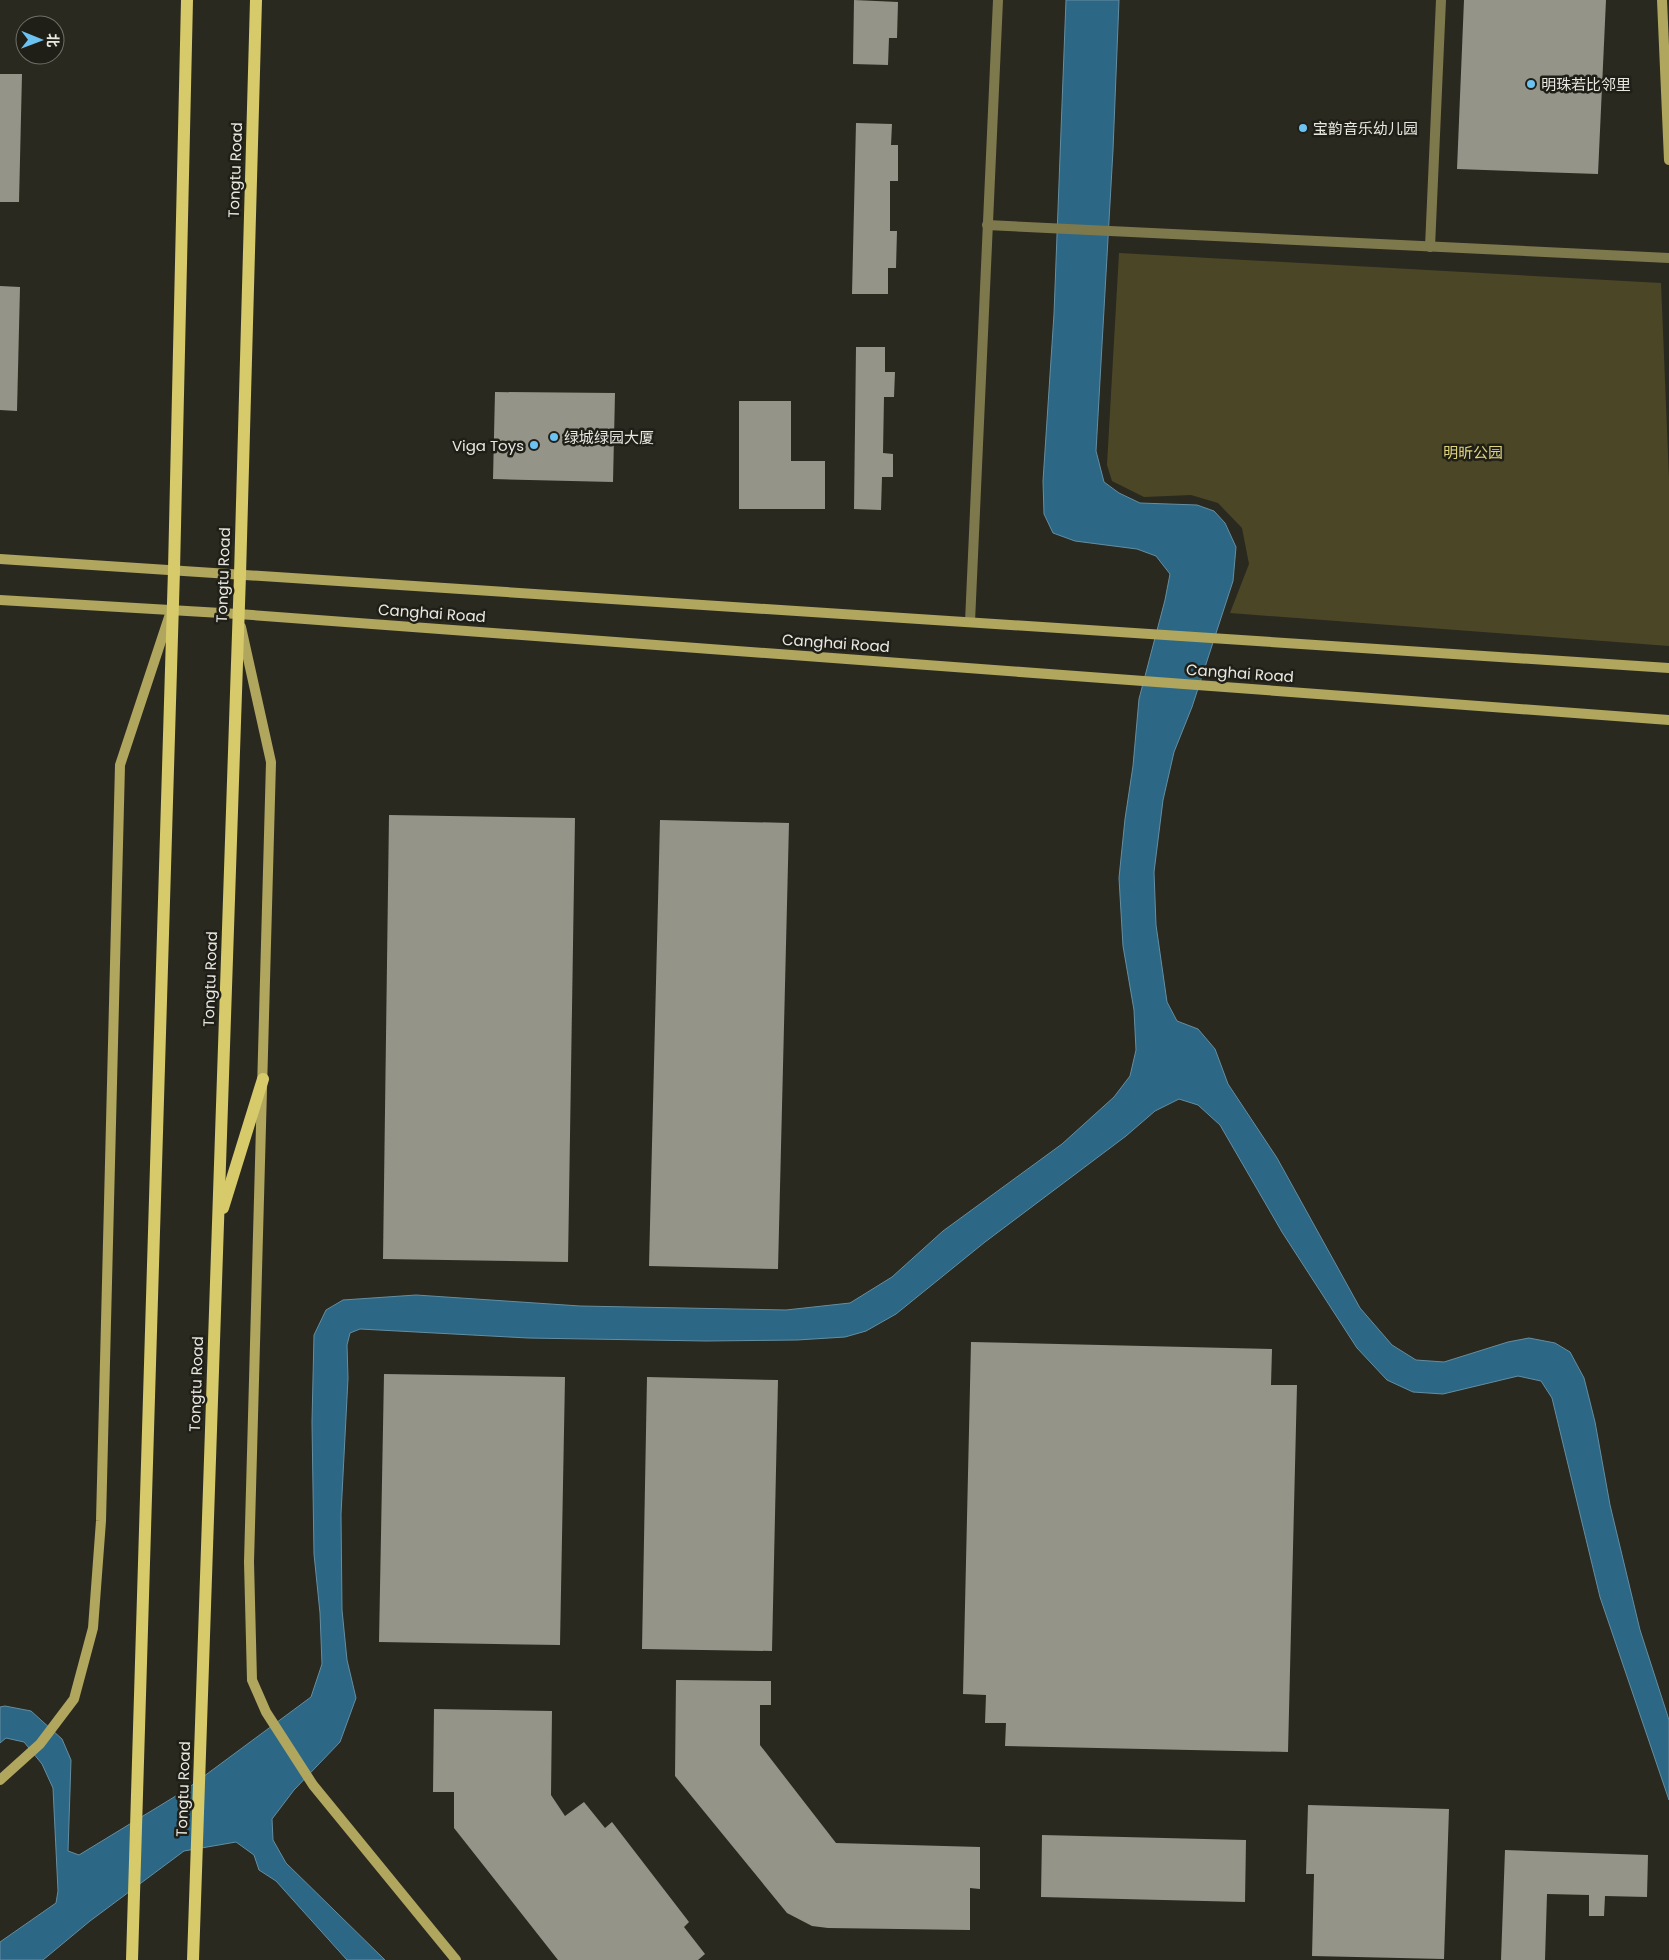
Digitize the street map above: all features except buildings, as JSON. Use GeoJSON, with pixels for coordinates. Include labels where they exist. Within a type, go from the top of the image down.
{"type":"FeatureCollection","features":[{"type":"Feature","properties":{"kind":"main road"},"geometry":{"type":"LineString","coordinates":[[132,1960],[171,611],[174,570],[187,0]]}},
{"type":"Feature","properties":{"kind":"main road","name":"Tongtu Road"},"geometry":{"type":"LineString","coordinates":[[193,1960],[240,574],[256,0]]}},
{"type":"Feature","properties":{"kind":"main road"},"geometry":{"type":"LineString","coordinates":[[1662,0],[1669,160]]}},
{"type":"Feature","properties":{"kind":"main road","name":"Canghai Road"},"geometry":{"type":"LineString","coordinates":[[0,559],[1669,668]]}},
{"type":"Feature","properties":{"kind":"main road","name":"Canghai Road"},"geometry":{"type":"LineString","coordinates":[[0,600],[238,614],[1669,720]]}},
{"type":"Feature","properties":{"kind":"main road"},"geometry":{"type":"LineString","coordinates":[[0,1780],[40,1744],[74,1699],[93,1628],[101,1521],[120,765],[171,611]]}},
{"type":"Feature","properties":{"kind":"main road"},"geometry":{"type":"LineString","coordinates":[[238,614],[271,762],[249,1562],[252,1680],[266,1712],[313,1784],[456,1960]]}},
{"type":"Feature","properties":{"kind":"main road"},"geometry":{"type":"LineString","coordinates":[[218,1225],[263,1079]]}},
{"type":"Feature","properties":{"kind":"street"},"geometry":{"type":"LineString","coordinates":[[970,622],[998,0]]}},
{"type":"Feature","properties":{"kind":"street"},"geometry":{"type":"LineString","coordinates":[[1430,247],[1441,0]]}},
{"type":"Feature","properties":{"kind":"street"},"geometry":{"type":"LineString","coordinates":[[987,226],[1669,258]]}},
{"type":"Feature","properties":{"kind":"green space","name":"明昕公园"},"geometry":{"type":"Polygon","coordinates":[[[1119,253],[1661,283],[1669,479],[1669,646],[1230,613],[1249,564],[1242,528],[1218,503],[1191,495],[1144,497],[1112,481],[1107,465],[1119,253]]]}},
{"type":"Feature","properties":{"kind":"water"},"geometry":{"type":"Polygon","coordinates":[[[1066,0],[1119,0],[1113,150],[1096,451],[1104,482],[1119,493],[1140,503],[1197,505],[1214,511],[1225,523],[1236,547],[1233,581],[1192,707],[1174,752],[1163,800],[1154,872],[1156,925],[1167,1002],[1177,1021],[1198,1029],[1215,1049],[1228,1084],[1277,1158],[1360,1308],[1392,1345],[1416,1360],[1444,1362],[1508,1342],[1529,1338],[1555,1343],[1570,1352],[1584,1378],[1595,1422],[1610,1505],[1640,1630],[1669,1720],[1669,1800],[1600,1597],[1552,1398],[1541,1381],[1518,1376],[1443,1394],[1413,1392],[1387,1380],[1357,1348],[1282,1232],[1220,1125],[1198,1105],[1179,1099],[1155,1111],[1126,1136],[985,1242],[896,1314],[866,1331],[845,1337],[797,1340],[706,1341],[528,1338],[360,1329],[350,1333],[347,1345],[348,1378],[341,1514],[342,1610],[347,1660],[356,1698],[340,1742],[294,1790],[272,1819],[273,1840],[286,1863],[385,1960],[347,1960],[276,1881],[259,1870],[254,1855],[236,1842],[184,1851],[90,1921],[43,1960],[0,1960],[0,1942],[56,1903],[58,1891],[53,1788],[42,1764],[24,1742],[6,1738],[0,1743],[0,1707],[5,1706],[31,1711],[62,1739],[71,1760],[68,1851],[79,1855],[184,1791],[311,1697],[322,1664],[320,1613],[314,1554],[312,1422],[314,1335],[326,1310],[343,1300],[416,1295],[580,1306],[786,1310],[850,1303],[892,1277],[943,1231],[1062,1144],[1114,1097],[1130,1076],[1136,1050],[1134,1010],[1123,946],[1119,878],[1139,699],[1170,574],[1156,556],[1137,549],[1075,541],[1053,533],[1044,514],[1043,481],[1054,314],[1066,0]]]}},
{"type":"Feature","properties":{"kind":"place","name":"明珠若比邻里"},"geometry":{"type":"Point","coordinates":[1531,84]}},
{"type":"Feature","properties":{"kind":"place","name":"宝韵音乐幼儿园"},"geometry":{"type":"Point","coordinates":[1303,128]}},
{"type":"Feature","properties":{"kind":"place","name":"绿城绿园大厦"},"geometry":{"type":"Point","coordinates":[554,437]}},
{"type":"Feature","properties":{"kind":"place","name":"Viga Toys"},"geometry":{"type":"Point","coordinates":[534,445]}}]}
